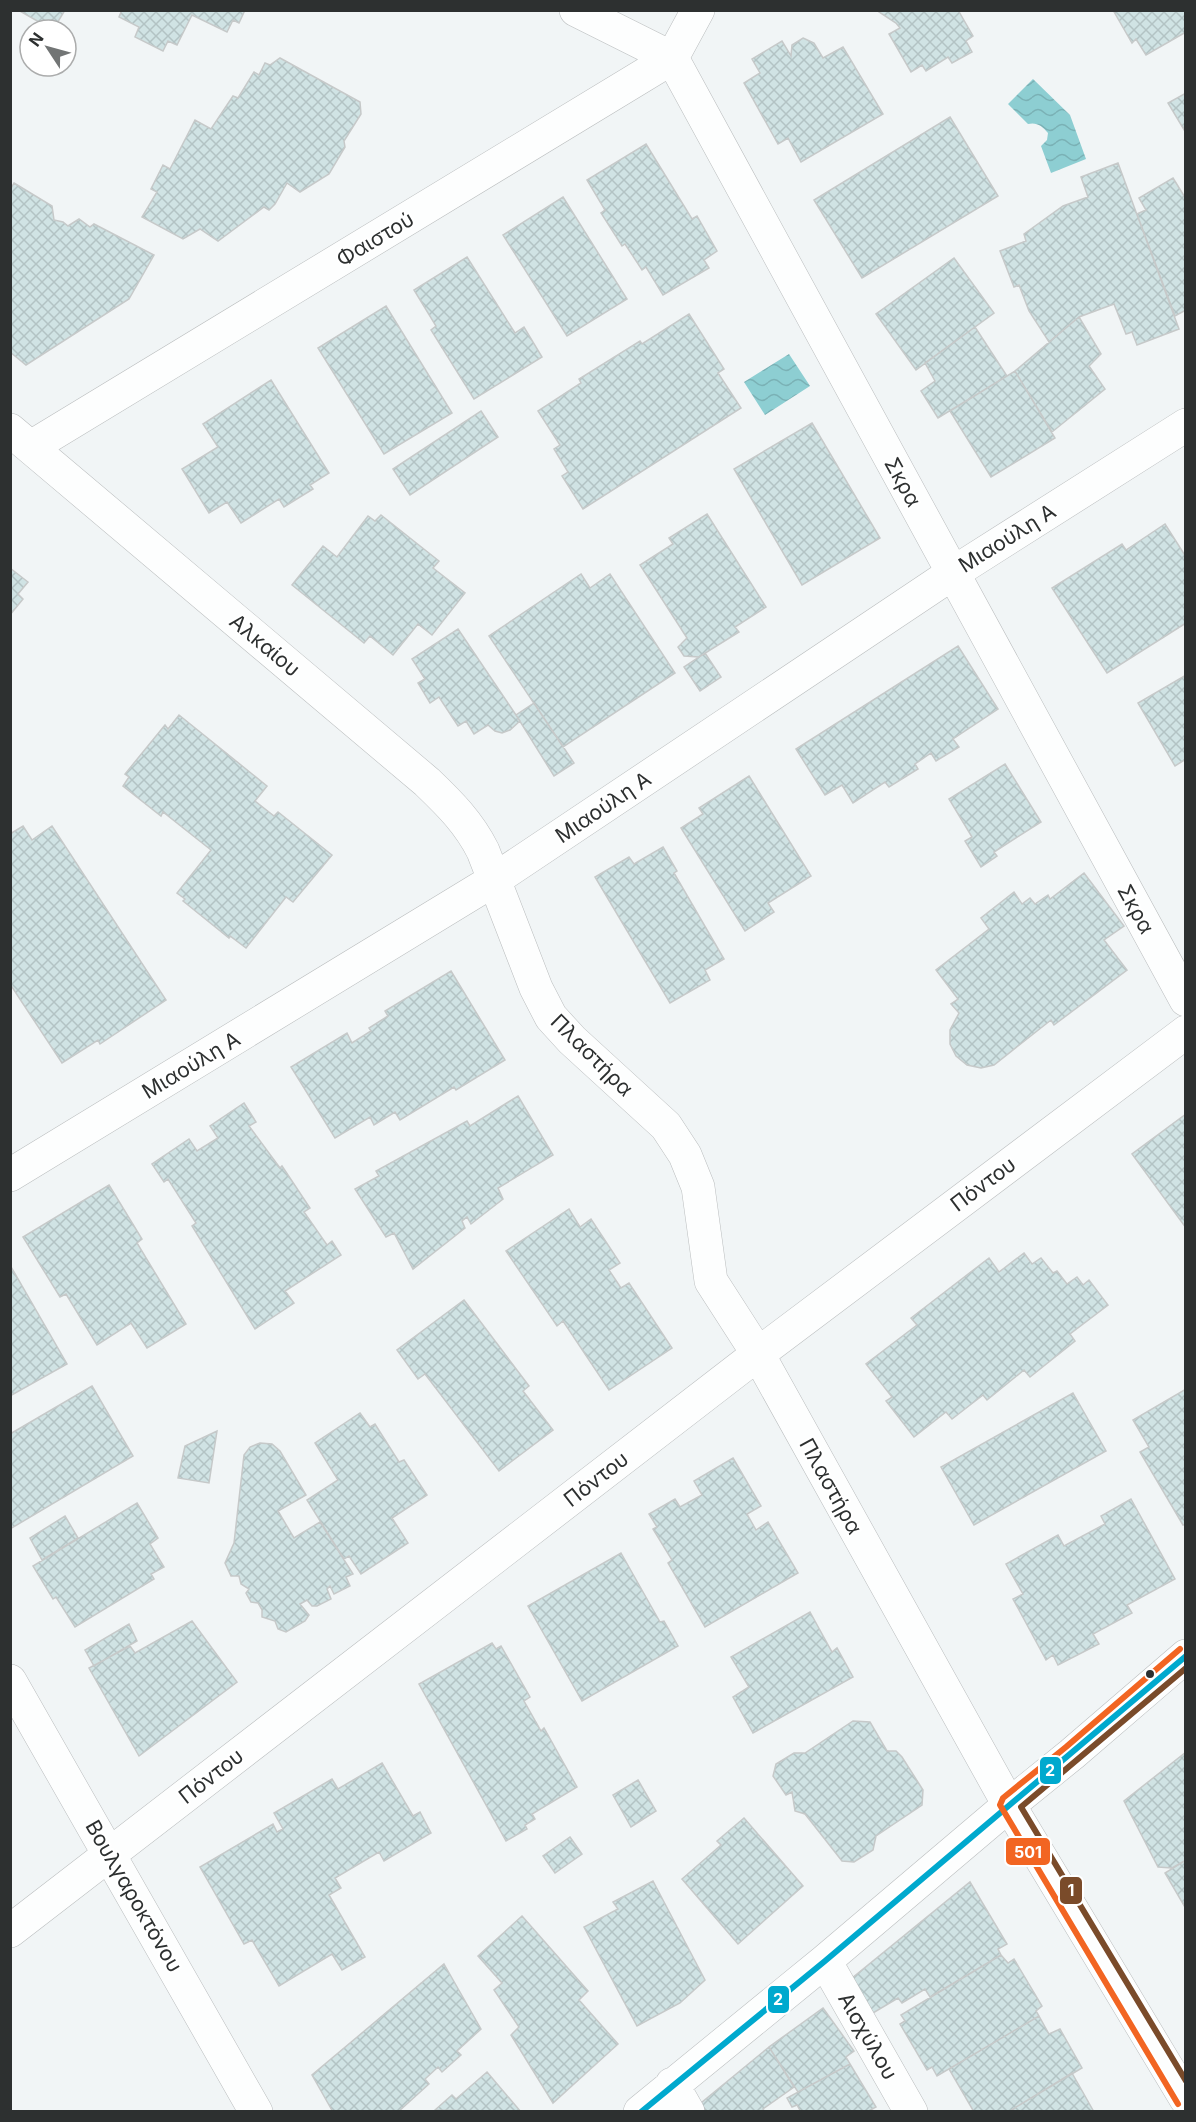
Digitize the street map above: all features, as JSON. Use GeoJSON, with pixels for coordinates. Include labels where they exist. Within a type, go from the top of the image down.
{"type":"FeatureCollection","features":[{"type":"Feature","properties":{"kind":"street"},"geometry":{"type":"LineString","coordinates":[[576,10],[672,58],[698,10]]}},
{"type":"Feature","properties":{"kind":"street","name":"Φαιστού"},"geometry":{"type":"LineString","coordinates":[[21,439],[672,58]]}},
{"type":"Feature","properties":{"kind":"street","name":"Σκρα"},"geometry":{"type":"LineString","coordinates":[[672,58],[1185,1000]]}},
{"type":"Feature","properties":{"kind":"street","name":"Μιαούλη Α"},"geometry":{"type":"LineString","coordinates":[[10,1175],[494,880],[952,573],[1185,425]]}},
{"type":"Feature","properties":{"kind":"street","name":"Αλκαίου"},"geometry":{"type":"LineString","coordinates":[[21,439],[427,782],[458,812],[473,831],[494,880]]}},
{"type":"Feature","properties":{"kind":"street","name":"Πλαστήρα"},"geometry":{"type":"LineString","coordinates":[[494,880],[536,988],[551,1017],[572,1040],[666,1126],[685,1155],[698,1187],[711,1281],[758,1354],[1009,1804],[1185,2099]]}},
{"type":"Feature","properties":{"kind":"street","name":"Πόντου"},"geometry":{"type":"LineString","coordinates":[[10,1931],[758,1354],[1185,1032]]}},
{"type":"Feature","properties":{"kind":"street"},"geometry":{"type":"LineString","coordinates":[[640,2112],[825,1961],[1185,1656]]}},
{"type":"Feature","properties":{"kind":"street","name":"Βουλγαροκτόνου"},"geometry":{"type":"LineString","coordinates":[[10,1681],[256,2112]]}},
{"type":"Feature","properties":{"kind":"street","name":"Αισχύλου"},"geometry":{"type":"LineString","coordinates":[[825,1961],[911,2112]]}},
{"type":"Feature","properties":{"kind":"street"},"geometry":{"type":"LineString","coordinates":[[672,2084],[688,2112]]}},
{"type":"Feature","properties":{"kind":"water"},"geometry":{"type":"Polygon","coordinates":[[[1033,79],[1070,115],[1086,159],[1051,173],[1041,146],[1047,140],[1048,133],[1039,125],[1028,124],[1008,104],[1033,79]]]}},
{"type":"Feature","properties":{"kind":"water"},"geometry":{"type":"Polygon","coordinates":[[[789,354],[810,386],[765,415],[744,382],[789,354]]]}},
{"type":"Feature","properties":{"kind":"building"},"geometry":{"type":"Polygon","coordinates":[[[18,10],[65,10],[60,18],[32,18],[18,10]]]}},
{"type":"Feature","properties":{"kind":"building"},"geometry":{"type":"Polygon","coordinates":[[[122,10],[245,10],[239,23],[233,20],[227,32],[192,15],[177,45],[168,41],[163,51],[135,37],[139,27],[119,17],[122,10]]]}},
{"type":"Feature","properties":{"kind":"building"},"geometry":{"type":"Polygon","coordinates":[[[876,10],[958,10],[973,36],[966,41],[972,52],[952,63],[948,57],[926,71],[922,65],[911,72],[889,34],[900,28],[876,10]]]}},
{"type":"Feature","properties":{"kind":"building"},"geometry":{"type":"Polygon","coordinates":[[[1113,10],[1186,10],[1186,32],[1146,55],[1136,39],[1132,43],[1113,10]]]}},
{"type":"Feature","properties":{"kind":"building"},"geometry":{"type":"Polygon","coordinates":[[[803,38],[814,43],[823,58],[843,47],[883,114],[801,162],[788,138],[778,144],[744,83],[760,73],[752,59],[782,41],[791,56],[792,45],[803,38]]]}},
{"type":"Feature","properties":{"kind":"building"},"geometry":{"type":"Polygon","coordinates":[[[280,58],[360,102],[361,114],[344,141],[345,147],[329,174],[300,192],[287,183],[269,210],[264,207],[218,241],[200,229],[183,239],[142,217],[157,192],[151,189],[163,165],[170,169],[195,120],[211,129],[233,96],[238,98],[254,72],[259,75],[265,63],[270,65],[280,58]]]}},
{"type":"Feature","properties":{"kind":"building"},"geometry":{"type":"Polygon","coordinates":[[[1186,93],[1186,133],[1168,103],[1186,93]]]}},
{"type":"Feature","properties":{"kind":"building"},"geometry":{"type":"Polygon","coordinates":[[[950,117],[998,196],[862,278],[814,200],[950,117]]]}},
{"type":"Feature","properties":{"kind":"building"},"geometry":{"type":"Polygon","coordinates":[[[646,144],[692,219],[697,216],[717,251],[704,260],[709,268],[663,295],[646,267],[642,270],[625,244],[622,246],[601,213],[605,210],[587,180],[646,144]]]}},
{"type":"Feature","properties":{"kind":"building"},"geometry":{"type":"Polygon","coordinates":[[[1118,163],[1179,329],[1137,345],[1132,332],[1126,334],[1114,304],[1079,317],[1049,342],[1029,311],[1019,285],[1014,287],[1000,251],[1026,241],[1024,234],[1063,206],[1088,197],[1081,177],[1118,163]]]}},
{"type":"Feature","properties":{"kind":"building"},"geometry":{"type":"Polygon","coordinates":[[[1173,178],[1186,199],[1186,313],[1184,311],[1175,316],[1137,214],[1146,210],[1139,198],[1173,178]]]}},
{"type":"Feature","properties":{"kind":"building"},"geometry":{"type":"Polygon","coordinates":[[[14,183],[52,206],[54,220],[68,226],[79,219],[90,227],[94,224],[154,255],[129,299],[26,365],[10,352],[10,190],[14,183]]]}},
{"type":"Feature","properties":{"kind":"building"},"geometry":{"type":"Polygon","coordinates":[[[563,197],[627,299],[567,336],[503,235],[563,197]]]}},
{"type":"Feature","properties":{"kind":"building"},"geometry":{"type":"Polygon","coordinates":[[[467,257],[515,333],[524,327],[542,357],[474,399],[431,330],[436,326],[414,290],[467,257]]]}},
{"type":"Feature","properties":{"kind":"building"},"geometry":{"type":"Polygon","coordinates":[[[954,258],[994,313],[916,370],[876,314],[954,258]]]}},
{"type":"Feature","properties":{"kind":"building"},"geometry":{"type":"Polygon","coordinates":[[[386,306],[452,413],[384,454],[318,348],[386,306]]]}},
{"type":"Feature","properties":{"kind":"building"},"geometry":{"type":"Polygon","coordinates":[[[689,314],[724,369],[718,373],[741,408],[583,509],[562,476],[568,472],[554,449],[560,445],[538,411],[581,383],[579,379],[640,341],[642,344],[689,314]]]}},
{"type":"Feature","properties":{"kind":"building"},"geometry":{"type":"Polygon","coordinates":[[[1079,317],[1101,354],[1089,366],[1105,389],[1052,432],[1015,371],[1079,317]]]}},
{"type":"Feature","properties":{"kind":"building"},"geometry":{"type":"Polygon","coordinates":[[[975,327],[1007,376],[938,418],[921,391],[935,381],[925,363],[975,327]]]}},
{"type":"Feature","properties":{"kind":"building"},"geometry":{"type":"Polygon","coordinates":[[[1015,371],[1055,438],[991,477],[950,411],[1015,371]]]}},
{"type":"Feature","properties":{"kind":"building"},"geometry":{"type":"Polygon","coordinates":[[[271,380],[329,473],[310,485],[313,489],[284,507],[279,499],[241,523],[227,502],[209,513],[182,469],[218,447],[203,424],[271,380]]]}},
{"type":"Feature","properties":{"kind":"building"},"geometry":{"type":"Polygon","coordinates":[[[481,411],[498,437],[410,495],[393,469],[481,411]]]}},
{"type":"Feature","properties":{"kind":"building"},"geometry":{"type":"Polygon","coordinates":[[[812,423],[880,538],[802,585],[734,469],[812,423]]]}},
{"type":"Feature","properties":{"kind":"building"},"geometry":{"type":"Polygon","coordinates":[[[707,514],[766,607],[735,627],[739,632],[699,657],[684,656],[678,647],[687,638],[640,565],[673,544],[669,538],[707,514]]]}},
{"type":"Feature","properties":{"kind":"building"},"geometry":{"type":"Polygon","coordinates":[[[381,515],[439,561],[433,568],[465,593],[432,635],[418,624],[393,655],[370,636],[364,643],[292,585],[323,546],[337,557],[368,516],[375,521],[381,515]]]}},
{"type":"Feature","properties":{"kind":"building"},"geometry":{"type":"Polygon","coordinates":[[[1165,524],[1186,557],[1186,623],[1107,673],[1052,588],[1122,544],[1126,550],[1165,524]]]}},
{"type":"Feature","properties":{"kind":"building"},"geometry":{"type":"Polygon","coordinates":[[[10,568],[28,582],[18,594],[23,599],[10,615],[10,568]]]}},
{"type":"Feature","properties":{"kind":"building"},"geometry":{"type":"Polygon","coordinates":[[[581,574],[590,588],[610,574],[675,673],[563,747],[489,636],[581,574]]]}},
{"type":"Feature","properties":{"kind":"building"},"geometry":{"type":"Polygon","coordinates":[[[458,629],[520,721],[510,730],[502,733],[488,725],[474,734],[466,721],[458,726],[439,697],[430,703],[418,683],[425,679],[412,659],[458,629]]]}},
{"type":"Feature","properties":{"kind":"building"},"geometry":{"type":"Polygon","coordinates":[[[958,646],[998,709],[953,739],[959,747],[936,761],[931,753],[915,764],[918,769],[889,787],[885,782],[853,803],[842,785],[825,795],[796,749],[958,646]]]}},
{"type":"Feature","properties":{"kind":"building"},"geometry":{"type":"Polygon","coordinates":[[[705,653],[721,677],[700,691],[684,667],[705,653]]]}},
{"type":"Feature","properties":{"kind":"building"},"geometry":{"type":"Polygon","coordinates":[[[1186,675],[1186,759],[1175,766],[1138,703],[1186,675]]]}},
{"type":"Feature","properties":{"kind":"building"},"geometry":{"type":"Polygon","coordinates":[[[534,703],[574,763],[554,776],[516,715],[534,703]]]}},
{"type":"Feature","properties":{"kind":"building"},"geometry":{"type":"Polygon","coordinates":[[[179,715],[267,786],[255,801],[274,816],[278,812],[332,855],[293,902],[286,897],[246,948],[230,936],[229,938],[183,901],[185,899],[177,893],[211,850],[163,812],[161,816],[123,786],[129,777],[125,774],[165,725],[168,729],[179,715]]]}},
{"type":"Feature","properties":{"kind":"building"},"geometry":{"type":"Polygon","coordinates":[[[1005,764],[1041,822],[994,852],[997,856],[981,867],[965,841],[972,837],[949,799],[1005,764]]]}},
{"type":"Feature","properties":{"kind":"building"},"geometry":{"type":"Polygon","coordinates":[[[749,776],[811,876],[768,903],[774,912],[745,931],[681,828],[703,814],[699,808],[749,776]]]}},
{"type":"Feature","properties":{"kind":"building"},"geometry":{"type":"Polygon","coordinates":[[[23,826],[32,840],[52,826],[166,1000],[100,1044],[98,1040],[62,1063],[10,984],[10,834],[23,826]]]}},
{"type":"Feature","properties":{"kind":"building"},"geometry":{"type":"Polygon","coordinates":[[[663,847],[677,871],[674,873],[724,959],[705,970],[710,980],[670,1003],[595,877],[629,857],[634,864],[663,847]]]}},
{"type":"Feature","properties":{"kind":"building"},"geometry":{"type":"Polygon","coordinates":[[[1084,873],[1124,926],[1104,940],[1127,970],[1054,1025],[1051,1020],[994,1065],[981,1068],[967,1065],[956,1056],[950,1044],[950,1030],[959,1013],[951,1004],[958,999],[936,970],[989,929],[981,918],[1014,892],[1022,904],[1030,898],[1035,904],[1048,895],[1050,899],[1084,873]]]}},
{"type":"Feature","properties":{"kind":"building"},"geometry":{"type":"Polygon","coordinates":[[[451,971],[505,1060],[456,1090],[454,1087],[400,1120],[395,1112],[374,1125],[370,1117],[335,1138],[291,1067],[347,1033],[352,1043],[371,1031],[369,1028],[388,1016],[385,1011],[451,971]]]}},
{"type":"Feature","properties":{"kind":"building"},"geometry":{"type":"Polygon","coordinates":[[[518,1096],[553,1155],[498,1188],[503,1199],[471,1224],[467,1217],[462,1221],[465,1228],[413,1269],[394,1233],[386,1237],[355,1189],[379,1176],[376,1171],[467,1121],[470,1126],[518,1096]]]}},
{"type":"Feature","properties":{"kind":"building"},"geometry":{"type":"Polygon","coordinates":[[[244,1103],[256,1122],[249,1126],[280,1168],[282,1166],[310,1208],[304,1212],[327,1245],[332,1241],[341,1255],[285,1291],[294,1303],[255,1329],[192,1226],[196,1223],[168,1179],[164,1182],[152,1164],[189,1139],[197,1151],[218,1138],[210,1126],[244,1103]]]}},
{"type":"Feature","properties":{"kind":"building"},"geometry":{"type":"Polygon","coordinates":[[[1186,1114],[1186,1228],[1132,1154],[1186,1114]]]}},
{"type":"Feature","properties":{"kind":"building"},"geometry":{"type":"Polygon","coordinates":[[[109,1185],[142,1239],[137,1243],[186,1324],[147,1348],[131,1323],[97,1345],[66,1294],[60,1297],[23,1237],[109,1185]]]}},
{"type":"Feature","properties":{"kind":"building"},"geometry":{"type":"Polygon","coordinates":[[[569,1209],[580,1227],[591,1219],[620,1263],[609,1270],[621,1288],[629,1283],[672,1348],[609,1390],[563,1321],[557,1326],[506,1251],[569,1209]]]}},
{"type":"Feature","properties":{"kind":"building"},"geometry":{"type":"Polygon","coordinates":[[[1024,1253],[1032,1264],[1041,1258],[1053,1273],[1057,1271],[1067,1284],[1077,1277],[1083,1285],[1089,1280],[1108,1305],[1070,1334],[1075,1341],[1030,1377],[1024,1370],[987,1400],[983,1395],[952,1419],[946,1412],[914,1437],[886,1401],[892,1397],[866,1364],[917,1325],[911,1318],[989,1258],[999,1272],[1024,1253]]]}},
{"type":"Feature","properties":{"kind":"building"},"geometry":{"type":"Polygon","coordinates":[[[10,1265],[67,1364],[10,1396],[10,1265]]]}},
{"type":"Feature","properties":{"kind":"building"},"geometry":{"type":"Polygon","coordinates":[[[464,1300],[529,1386],[523,1391],[553,1430],[499,1471],[425,1374],[418,1379],[397,1350],[464,1300]]]}},
{"type":"Feature","properties":{"kind":"building"},"geometry":{"type":"Polygon","coordinates":[[[92,1386],[133,1456],[10,1529],[10,1434],[92,1386]]]}},
{"type":"Feature","properties":{"kind":"building"},"geometry":{"type":"Polygon","coordinates":[[[1186,1389],[1186,1524],[1183,1525],[1140,1452],[1149,1447],[1133,1420],[1186,1389]]]}},
{"type":"Feature","properties":{"kind":"building"},"geometry":{"type":"Polygon","coordinates":[[[1073,1393],[1106,1451],[974,1525],[941,1467],[1073,1393]]]}},
{"type":"Feature","properties":{"kind":"building"},"geometry":{"type":"Polygon","coordinates":[[[360,1413],[370,1427],[375,1424],[399,1462],[404,1460],[427,1495],[392,1518],[408,1543],[361,1574],[349,1556],[344,1559],[307,1500],[338,1480],[315,1443],[360,1413]]]}},
{"type":"Feature","properties":{"kind":"building"},"geometry":{"type":"Polygon","coordinates":[[[217,1431],[209,1483],[178,1478],[185,1446],[217,1431]]]}},
{"type":"Feature","properties":{"kind":"building"},"geometry":{"type":"Polygon","coordinates":[[[260,1443],[272,1444],[280,1451],[306,1495],[278,1511],[294,1538],[320,1522],[353,1574],[346,1577],[350,1586],[334,1594],[330,1586],[327,1589],[331,1599],[317,1606],[312,1606],[307,1600],[300,1604],[309,1615],[305,1621],[286,1632],[278,1629],[275,1621],[262,1617],[262,1610],[258,1603],[251,1602],[246,1593],[249,1589],[241,1584],[239,1576],[231,1576],[225,1563],[234,1543],[244,1455],[250,1447],[260,1443]]]}},
{"type":"Feature","properties":{"kind":"building"},"geometry":{"type":"Polygon","coordinates":[[[733,1458],[761,1506],[747,1514],[756,1530],[768,1522],[798,1573],[705,1627],[668,1563],[672,1560],[653,1529],[657,1527],[649,1514],[675,1499],[680,1507],[702,1495],[694,1481],[733,1458]]]}},
{"type":"Feature","properties":{"kind":"building"},"geometry":{"type":"Polygon","coordinates":[[[1131,1499],[1175,1579],[1127,1605],[1132,1613],[1093,1634],[1099,1644],[1058,1665],[1053,1655],[1046,1660],[1013,1599],[1023,1594],[1006,1564],[1058,1535],[1064,1546],[1105,1524],[1101,1516],[1131,1499]]]}},
{"type":"Feature","properties":{"kind":"building"},"geometry":{"type":"Polygon","coordinates":[[[137,1503],[158,1538],[150,1544],[164,1567],[151,1574],[154,1579],[75,1627],[56,1597],[53,1599],[33,1566],[137,1503]]]}},
{"type":"Feature","properties":{"kind":"building"},"geometry":{"type":"Polygon","coordinates":[[[65,1516],[78,1538],[42,1560],[30,1538],[65,1516]]]}},
{"type":"Feature","properties":{"kind":"building"},"geometry":{"type":"Polygon","coordinates":[[[621,1553],[660,1622],[664,1621],[678,1646],[582,1701],[528,1606],[621,1553]]]}},
{"type":"Feature","properties":{"kind":"building"},"geometry":{"type":"Polygon","coordinates":[[[810,1612],[832,1652],[837,1648],[853,1677],[753,1733],[733,1697],[749,1687],[731,1657],[810,1612]]]}},
{"type":"Feature","properties":{"kind":"building"},"geometry":{"type":"Polygon","coordinates":[[[192,1621],[237,1682],[139,1756],[89,1668],[130,1646],[135,1653],[192,1621]]]}},
{"type":"Feature","properties":{"kind":"building"},"geometry":{"type":"Polygon","coordinates":[[[129,1624],[137,1641],[94,1666],[85,1650],[129,1624]]]}},
{"type":"Feature","properties":{"kind":"building"},"geometry":{"type":"Polygon","coordinates":[[[492,1643],[496,1649],[501,1646],[530,1697],[524,1701],[541,1731],[544,1728],[577,1787],[532,1814],[535,1819],[525,1825],[527,1829],[506,1841],[419,1684],[492,1643]]]}},
{"type":"Feature","properties":{"kind":"building"},"geometry":{"type":"Polygon","coordinates":[[[853,1721],[870,1722],[887,1751],[896,1751],[902,1757],[923,1790],[922,1805],[876,1836],[873,1850],[854,1862],[842,1861],[805,1814],[795,1811],[792,1792],[786,1795],[773,1776],[776,1764],[794,1753],[805,1753],[853,1721]]]}},
{"type":"Feature","properties":{"kind":"building"},"geometry":{"type":"Polygon","coordinates":[[[1186,1752],[1186,1860],[1172,1868],[1158,1867],[1124,1801],[1186,1752]]]}},
{"type":"Feature","properties":{"kind":"building"},"geometry":{"type":"Polygon","coordinates":[[[382,1763],[413,1816],[420,1812],[431,1833],[384,1861],[379,1852],[335,1878],[341,1888],[329,1895],[365,1957],[342,1970],[332,1954],[279,1986],[252,1940],[244,1944],[200,1867],[273,1824],[277,1832],[283,1829],[274,1813],[332,1779],[338,1789],[382,1763]]]}},
{"type":"Feature","properties":{"kind":"building"},"geometry":{"type":"Polygon","coordinates":[[[638,1780],[656,1811],[631,1827],[613,1795],[638,1780]]]}},
{"type":"Feature","properties":{"kind":"building"},"geometry":{"type":"Polygon","coordinates":[[[744,1818],[803,1886],[738,1944],[682,1879],[721,1845],[717,1841],[744,1818]]]}},
{"type":"Feature","properties":{"kind":"building"},"geometry":{"type":"Polygon","coordinates":[[[570,1837],[582,1854],[555,1873],[543,1856],[570,1837]]]}},
{"type":"Feature","properties":{"kind":"building"},"geometry":{"type":"Polygon","coordinates":[[[1186,1860],[1186,1909],[1165,1873],[1186,1860]]]}},
{"type":"Feature","properties":{"kind":"building"},"geometry":{"type":"Polygon","coordinates":[[[653,1881],[705,1980],[680,2003],[637,2026],[584,1927],[618,1909],[613,1902],[653,1881]]]}},
{"type":"Feature","properties":{"kind":"building"},"geometry":{"type":"Polygon","coordinates":[[[970,1882],[1007,1944],[998,1949],[1001,1955],[930,1997],[925,1989],[902,2003],[898,1998],[873,2013],[851,1979],[970,1882]]]}},
{"type":"Feature","properties":{"kind":"building"},"geometry":{"type":"Polygon","coordinates":[[[522,1916],[588,1991],[579,2000],[618,2044],[553,2103],[511,2035],[519,2027],[494,1990],[502,1983],[478,1956],[522,1916]]]}},
{"type":"Feature","properties":{"kind":"building"},"geometry":{"type":"Polygon","coordinates":[[[1001,1955],[1008,1963],[1014,1959],[1042,2006],[1036,2011],[1039,2016],[937,2076],[932,2067],[927,2070],[900,2024],[905,2021],[901,2015],[1001,1955]]]}},
{"type":"Feature","properties":{"kind":"building"},"geometry":{"type":"Polygon","coordinates":[[[444,1964],[481,2029],[457,2051],[461,2055],[442,2072],[438,2067],[425,2079],[429,2084],[398,2112],[333,2112],[312,2075],[444,1964]]]}},
{"type":"Feature","properties":{"kind":"building"},"geometry":{"type":"Polygon","coordinates":[[[823,2008],[854,2051],[846,2057],[850,2064],[798,2092],[769,2047],[823,2008]]]}},
{"type":"Feature","properties":{"kind":"building"},"geometry":{"type":"Polygon","coordinates":[[[1039,2016],[1049,2034],[1060,2029],[1082,2068],[1008,2112],[974,2112],[949,2069],[1039,2016]]]}},
{"type":"Feature","properties":{"kind":"building"},"geometry":{"type":"Polygon","coordinates":[[[769,2047],[794,2087],[763,2109],[765,2112],[706,2112],[701,2103],[769,2047]]]}},
{"type":"Feature","properties":{"kind":"building"},"geometry":{"type":"Polygon","coordinates":[[[850,2064],[876,2107],[867,2112],[801,2112],[797,2105],[792,2107],[787,2098],[850,2064]]]}},
{"type":"Feature","properties":{"kind":"building"},"geometry":{"type":"Polygon","coordinates":[[[487,2072],[521,2112],[435,2110],[452,2095],[456,2099],[487,2072]]]}},
{"type":"Feature","properties":{"kind":"building"},"geometry":{"type":"Polygon","coordinates":[[[1072,2073],[1094,2112],[1015,2112],[1013,2109],[1072,2073]]]}},
{"type":"Feature","properties":{"kind":"transit line","name":"501"},"geometry":{"type":"LineString","coordinates":[[1178,2104],[1000,1805],[1003,1798],[1180,1649]]}},
{"type":"Feature","properties":{"kind":"transit line","name":"2"},"geometry":{"type":"LineString","coordinates":[[641,2112],[825,1961],[1186,1656]]}},
{"type":"Feature","properties":{"kind":"transit line","name":"1"},"geometry":{"type":"LineString","coordinates":[[1186,1668],[1021,1807],[1186,2081]]}}]}
